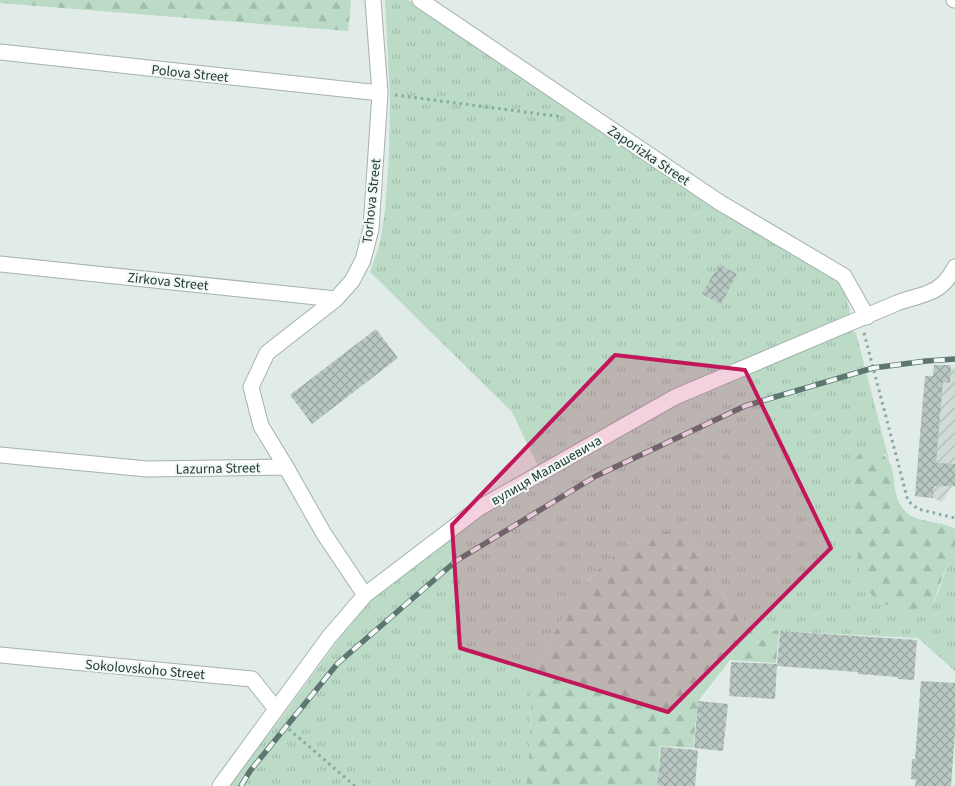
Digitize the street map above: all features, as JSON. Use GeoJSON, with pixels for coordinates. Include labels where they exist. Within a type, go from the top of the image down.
{"type":"FeatureCollection","features":[{"type":"Feature","properties":{"kind":"street","name":"Torhova Street"},"geometry":{"type":"LineString","coordinates":[[286,467],[261,426],[251,387],[267,353],[336,298],[352,281],[358,271],[369,239],[380,93],[373,0]]}},
{"type":"Feature","properties":{"kind":"street","name":"Zaporizka Street"},"geometry":{"type":"LineString","coordinates":[[420,0],[719,202],[844,276],[864,318]]}},
{"type":"Feature","properties":{"kind":"street","name":"Polova Street"},"geometry":{"type":"LineString","coordinates":[[0,52],[380,93]]}},
{"type":"Feature","properties":{"kind":"street","name":"Zirkova Street"},"geometry":{"type":"LineString","coordinates":[[0,264],[336,298]]}},
{"type":"Feature","properties":{"kind":"street","name":"вулиця Малашевича"},"geometry":{"type":"LineString","coordinates":[[220,786],[329,637],[365,595],[479,508],[667,402],[910,298],[925,295],[937,289],[948,281],[955,267]]}},
{"type":"Feature","properties":{"kind":"street","name":"Lazurna Street"},"geometry":{"type":"LineString","coordinates":[[0,455],[147,469],[286,467]]}},
{"type":"Feature","properties":{"kind":"street"},"geometry":{"type":"LineString","coordinates":[[286,467],[324,534],[365,595]]}},
{"type":"Feature","properties":{"kind":"street","name":"Sokolovskoho Street"},"geometry":{"type":"LineString","coordinates":[[0,655],[252,679],[276,709]]}},
{"type":"Feature","properties":{"kind":"path"},"geometry":{"type":"LineString","coordinates":[[380,93],[571,118]]}},
{"type":"Feature","properties":{"kind":"path"},"geometry":{"type":"LineString","coordinates":[[864,318],[908,501],[918,509],[955,518]]}},
{"type":"Feature","properties":{"kind":"path"},"geometry":{"type":"LineString","coordinates":[[276,709],[279,721],[355,786]]}},
{"type":"Feature","properties":{"kind":"highlighted area"},"geometry":{"type":"Polygon","coordinates":[[[615,355],[745,370],[831,548],[668,712],[460,648],[452,525],[615,355]]]}},
{"type":"Feature","properties":{"kind":"shaded area"},"geometry":{"type":"Polygon","coordinates":[[[934,365],[955,368],[955,486],[952,486],[942,502],[933,498],[915,496],[925,376],[933,376],[934,365]]]}},
{"type":"Feature","properties":{"kind":"green space"},"geometry":{"type":"Polygon","coordinates":[[[0,0],[351,0],[348,31],[0,3],[0,0]]]}},
{"type":"Feature","properties":{"kind":"green space"},"geometry":{"type":"Polygon","coordinates":[[[385,0],[408,0],[715,208],[841,282],[850,315],[538,466],[512,412],[370,272],[380,243],[385,211],[389,155],[390,97],[385,0]]]}},
{"type":"Feature","properties":{"kind":"green space"},"geometry":{"type":"Polygon","coordinates":[[[851,330],[856,333],[889,460],[885,454],[853,474],[850,512],[863,583],[897,609],[925,617],[934,602],[955,552],[955,671],[918,638],[756,630],[749,626],[731,607],[702,556],[688,540],[650,533],[627,545],[588,580],[560,622],[539,664],[531,695],[530,747],[526,786],[228,786],[279,721],[369,598],[481,515],[679,401],[851,330]]]}},
{"type":"Feature","properties":{"kind":"green space"},"geometry":{"type":"Polygon","coordinates":[[[871,449],[888,459],[898,499],[907,513],[919,519],[955,529],[955,552],[944,573],[931,609],[925,617],[908,614],[881,602],[867,590],[861,578],[851,520],[850,494],[854,462],[861,453],[871,449]]]}},
{"type":"Feature","properties":{"kind":"green space"},"geometry":{"type":"Polygon","coordinates":[[[668,532],[688,540],[702,556],[727,601],[749,626],[756,630],[779,631],[776,663],[730,660],[698,701],[693,748],[660,746],[657,786],[526,786],[530,747],[531,695],[539,664],[560,622],[578,592],[597,571],[627,545],[650,533],[668,532]]]}},
{"type":"Feature","properties":{"kind":"building"},"geometry":{"type":"Polygon","coordinates":[[[719,264],[737,274],[721,304],[702,294],[719,264]]]}},
{"type":"Feature","properties":{"kind":"building"},"geometry":{"type":"Polygon","coordinates":[[[376,329],[398,358],[312,424],[290,395],[376,329]]]}},
{"type":"Feature","properties":{"kind":"building"},"geometry":{"type":"Polygon","coordinates":[[[934,365],[951,365],[950,383],[943,382],[936,463],[955,464],[955,486],[934,486],[933,498],[915,496],[925,376],[933,376],[934,365]]]}},
{"type":"Feature","properties":{"kind":"building"},"geometry":{"type":"Polygon","coordinates":[[[780,631],[917,640],[914,680],[858,674],[858,672],[777,666],[780,631]]]}},
{"type":"Feature","properties":{"kind":"building"},"geometry":{"type":"Polygon","coordinates":[[[731,662],[777,664],[775,699],[729,696],[731,662]]]}},
{"type":"Feature","properties":{"kind":"building"},"geometry":{"type":"Polygon","coordinates":[[[921,681],[955,683],[955,732],[951,786],[915,786],[916,780],[911,779],[912,759],[915,759],[921,681]]]}},
{"type":"Feature","properties":{"kind":"building"},"geometry":{"type":"Polygon","coordinates":[[[698,701],[728,704],[723,751],[694,748],[698,701]]]}},
{"type":"Feature","properties":{"kind":"building"},"geometry":{"type":"Polygon","coordinates":[[[661,747],[698,750],[695,786],[657,786],[661,747]]]}},
{"type":"Feature","properties":{"kind":"railway"},"geometry":{"type":"LineString","coordinates":[[241,786],[250,771],[338,663],[456,561],[596,476],[745,406],[873,368],[955,359]]}}]}
